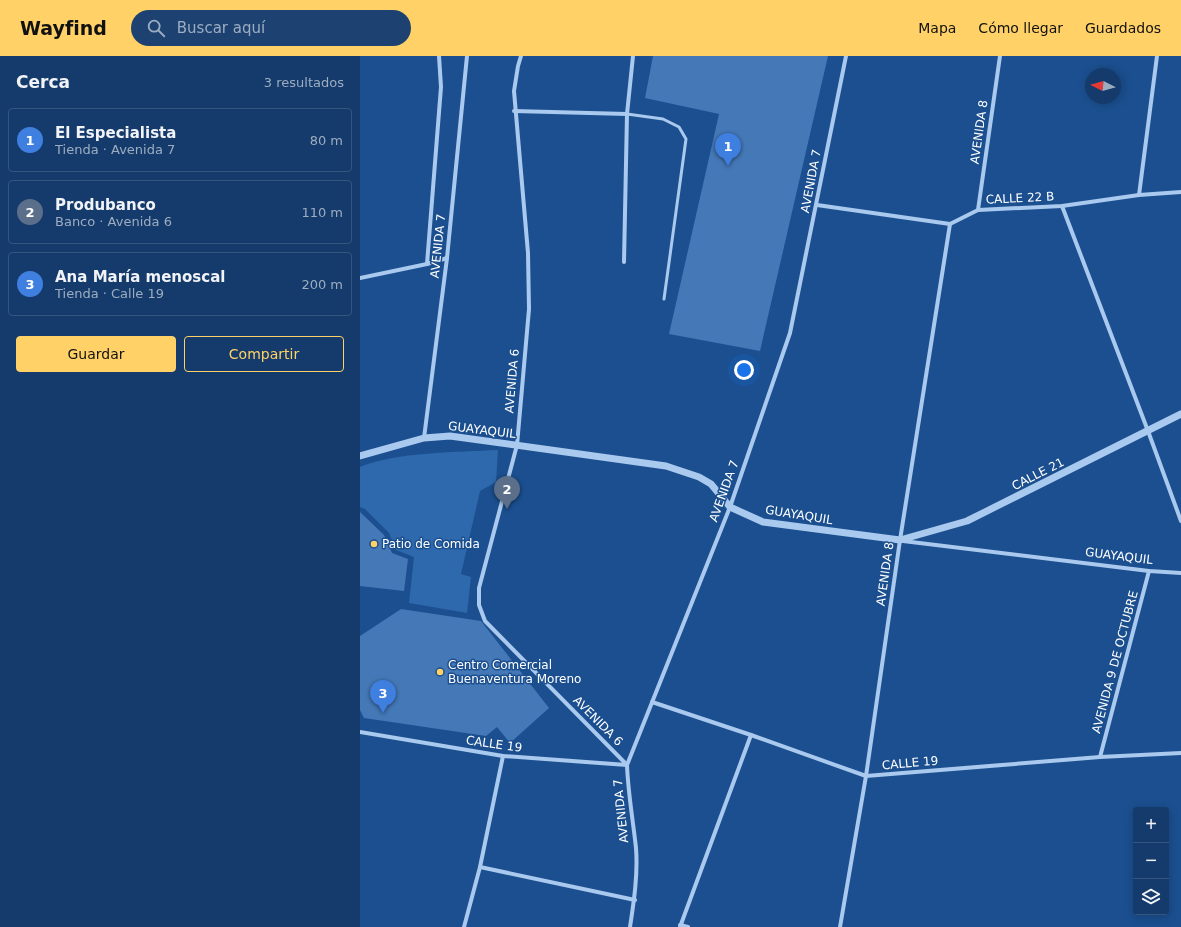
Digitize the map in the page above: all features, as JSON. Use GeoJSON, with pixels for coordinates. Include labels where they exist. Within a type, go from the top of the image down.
{"type":"FeatureCollection","features":[{"type":"Feature","properties":{"kind":"street"},"geometry":{"type":"LineString","coordinates":[[428,264],[441,88],[439,56]]}},
{"type":"Feature","properties":{"kind":"street","name":"AVENIDA 7"},"geometry":{"type":"LineString","coordinates":[[424,438],[447,258],[467,56]]}},
{"type":"Feature","properties":{"kind":"street","name":"AVENIDA 6"},"geometry":{"type":"LineString","coordinates":[[522,56],[518,66],[514,91],[514,111],[528,253],[529,309],[517,445],[479,588],[479,605],[485,621],[627,766]]}},
{"type":"Feature","properties":{"kind":"street"},"geometry":{"type":"LineString","coordinates":[[624,262],[627,114],[633,56]]}},
{"type":"Feature","properties":{"kind":"street","name":"AVENIDA 7"},"geometry":{"type":"LineString","coordinates":[[630,927],[635,900],[636,849],[628,789],[627,766],[730,507],[790,333],[846,56]]}},
{"type":"Feature","properties":{"kind":"street","name":"AVENIDA 8"},"geometry":{"type":"LineString","coordinates":[[978,210],[1000,56]]}},
{"type":"Feature","properties":{"kind":"street"},"geometry":{"type":"LineString","coordinates":[[1139,195],[1157,56]]}},
{"type":"Feature","properties":{"kind":"street"},"geometry":{"type":"LineString","coordinates":[[514,111],[627,114]]}},
{"type":"Feature","properties":{"kind":"street","name":"CALLE 22 B"},"geometry":{"type":"LineString","coordinates":[[950,224],[978,210],[1062,206],[1139,195],[1181,192]]}},
{"type":"Feature","properties":{"kind":"street"},"geometry":{"type":"LineString","coordinates":[[817,205],[950,224]]}},
{"type":"Feature","properties":{"kind":"street"},"geometry":{"type":"LineString","coordinates":[[1062,206],[1180,512],[1181,521]]}},
{"type":"Feature","properties":{"kind":"street","name":"AVENIDA 8"},"geometry":{"type":"LineString","coordinates":[[840,927],[866,776],[900,540],[950,224]]}},
{"type":"Feature","properties":{"kind":"street"},"geometry":{"type":"LineString","coordinates":[[360,278],[428,264],[447,258]]}},
{"type":"Feature","properties":{"kind":"street","name":"CALLE 21"},"geometry":{"type":"LineString","coordinates":[[900,540],[967,521],[1181,414]]}},
{"type":"Feature","properties":{"kind":"street","name":"GUAYAQUIL"},"geometry":{"type":"LineString","coordinates":[[360,456],[424,438],[450,436],[666,466],[699,477],[711,484],[730,507],[764,522],[1149,571],[1181,573]]}},
{"type":"Feature","properties":{"kind":"street","name":"AVENIDA 9 DE OCTUBRE"},"geometry":{"type":"LineString","coordinates":[[1100,757],[1149,571]]}},
{"type":"Feature","properties":{"kind":"street","name":"CALLE 19"},"geometry":{"type":"LineString","coordinates":[[652,702],[751,734],[866,776],[1100,757],[1181,753]]}},
{"type":"Feature","properties":{"kind":"street","name":"CALLE 19"},"geometry":{"type":"LineString","coordinates":[[360,732],[503,756],[627,766]]}},
{"type":"Feature","properties":{"kind":"street"},"geometry":{"type":"LineString","coordinates":[[688,927],[680,926],[751,734]]}},
{"type":"Feature","properties":{"kind":"street"},"geometry":{"type":"LineString","coordinates":[[464,927],[480,867],[503,756]]}},
{"type":"Feature","properties":{"kind":"street"},"geometry":{"type":"LineString","coordinates":[[480,867],[635,900]]}},
{"type":"Feature","properties":{"kind":"lane"},"geometry":{"type":"LineString","coordinates":[[627,114],[663,119],[679,127],[686,139],[664,299]]}},
{"type":"Feature","properties":{"kind":"shaded area"},"geometry":{"type":"Polygon","coordinates":[[[498,450],[496,482],[480,491],[461,574],[471,577],[467,613],[409,603],[414,557],[396,550],[389,533],[365,509],[360,507],[360,467],[391,458],[446,452],[498,450]]]}},
{"type":"Feature","properties":{"kind":"building"},"geometry":{"type":"Polygon","coordinates":[[[653,56],[828,56],[760,351],[669,334],[719,114],[645,98],[653,56]]]}},
{"type":"Feature","properties":{"kind":"building","name":"Patio de Comida"},"geometry":{"type":"Polygon","coordinates":[[[360,512],[384,535],[392,553],[408,559],[404,591],[360,586],[360,512]]]}},
{"type":"Feature","properties":{"kind":"building","name":"Centro Comercial Buenaventura Moreno"},"geometry":{"type":"Polygon","coordinates":[[[401,609],[481,621],[549,708],[510,743],[497,727],[486,736],[364,718],[360,710],[360,636],[401,609]]]}},
{"type":"Feature","properties":{"kind":"place","name":"El Especialista"},"geometry":{"type":"Point","coordinates":[728,166]}},
{"type":"Feature","properties":{"kind":"place","name":"Produbanco"},"geometry":{"type":"Point","coordinates":[507,509]}},
{"type":"Feature","properties":{"kind":"place","name":"Patio de Comida"},"geometry":{"type":"Point","coordinates":[374,544]}},
{"type":"Feature","properties":{"kind":"place","name":"Centro Comercial Buenaventura Moreno"},"geometry":{"type":"Point","coordinates":[440,672]}},
{"type":"Feature","properties":{"kind":"place","name":"Ana María menoscal"},"geometry":{"type":"Point","coordinates":[383,713]}}]}
